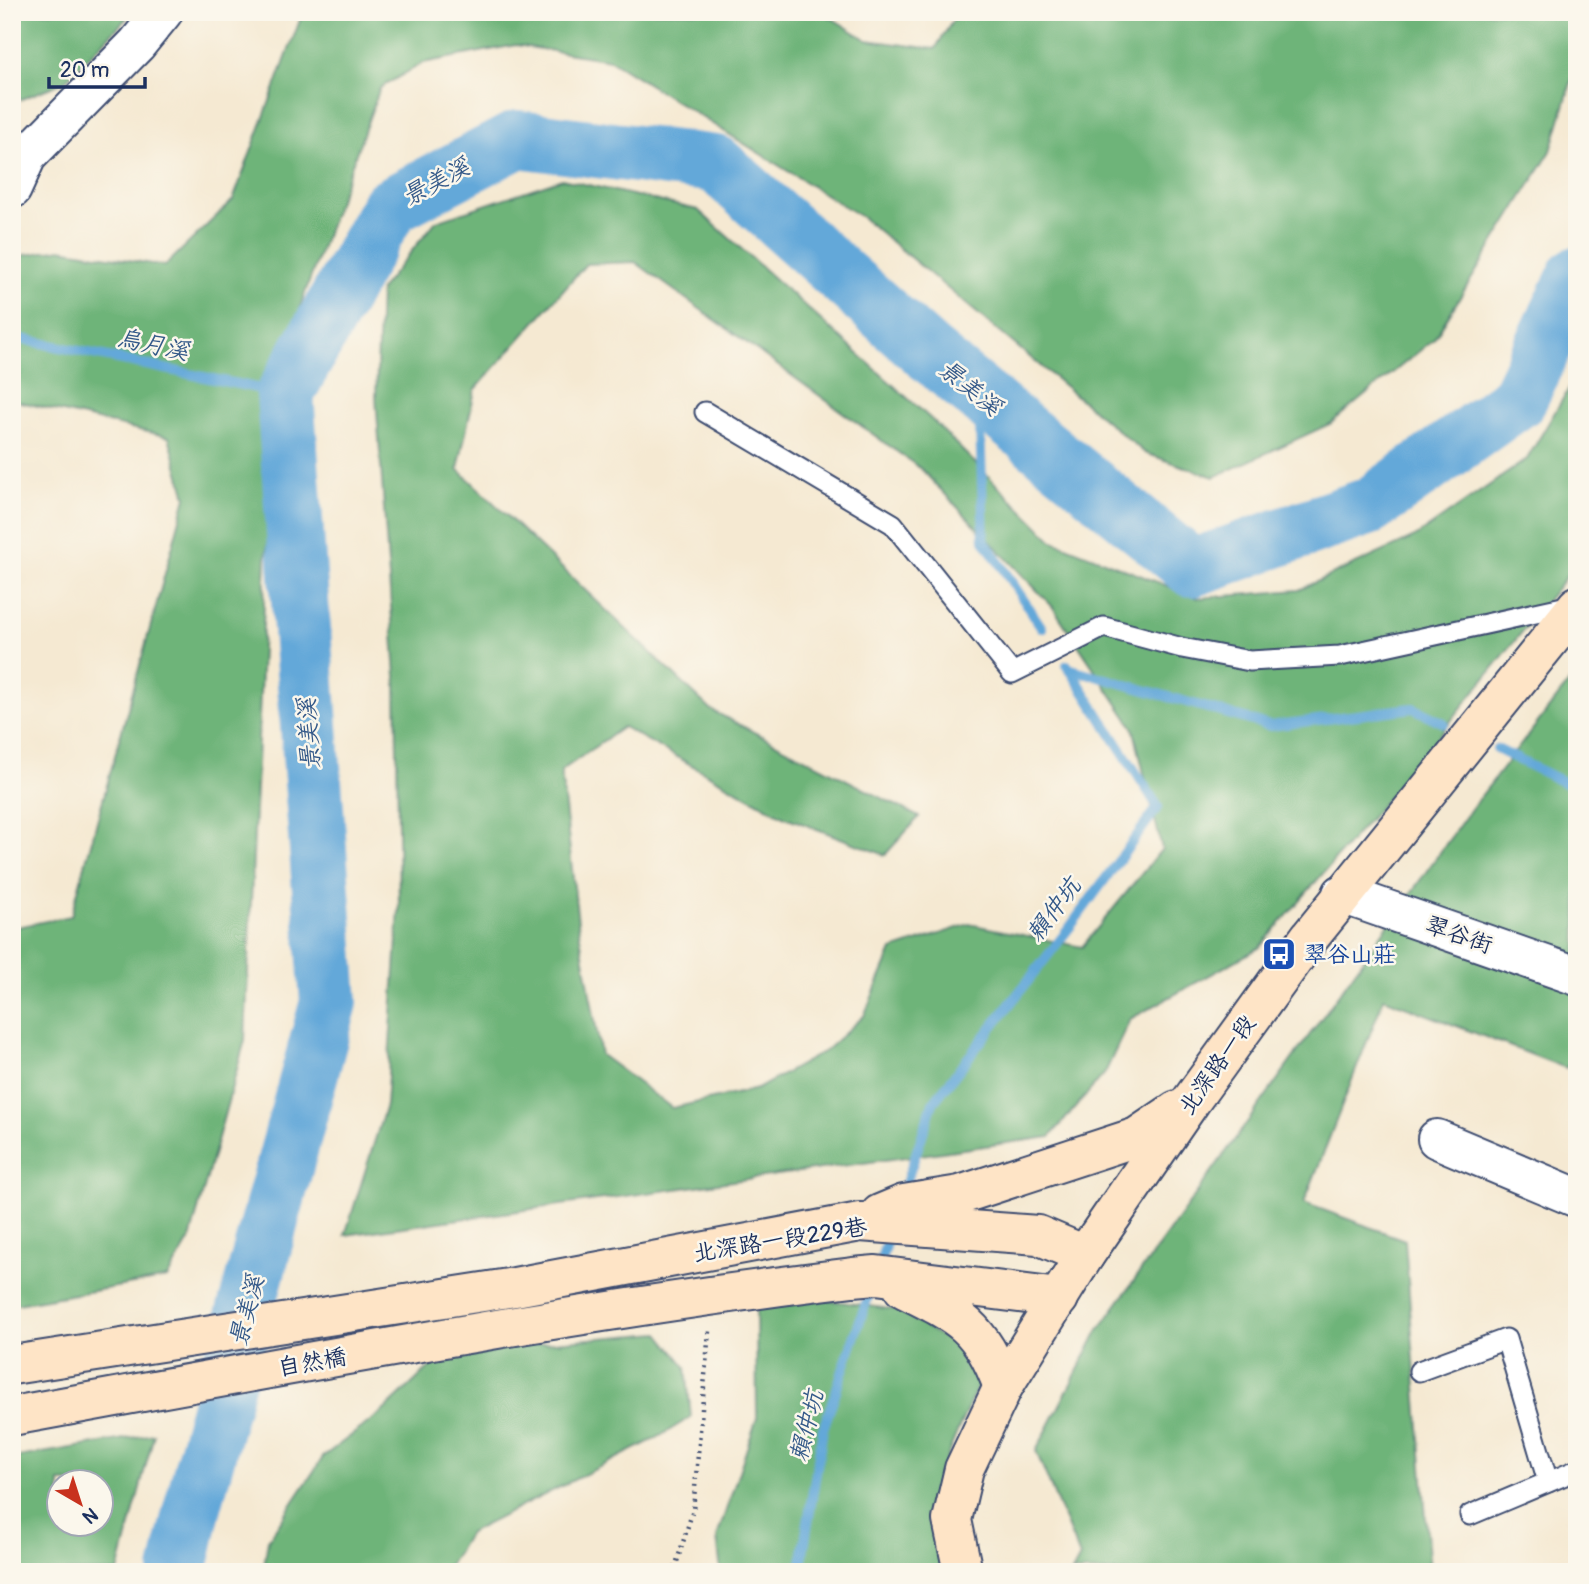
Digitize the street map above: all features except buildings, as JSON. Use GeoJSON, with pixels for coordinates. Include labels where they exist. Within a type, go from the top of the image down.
{"type":"FeatureCollection","features":[{"type":"Feature","properties":{"kind":"main road","name":"北深路一段"},"geometry":{"type":"LineString","coordinates":[[963,1572],[952,1520],[964,1469],[1003,1387],[1085,1255],[1191,1101],[1342,894],[1577,605]]}},
{"type":"Feature","properties":{"kind":"main road"},"geometry":{"type":"LineString","coordinates":[[860,1222],[904,1204],[960,1195],[1137,1137],[1191,1101]]}},
{"type":"Feature","properties":{"kind":"main road","name":"北深路一段229巷"},"geometry":{"type":"LineString","coordinates":[[515,1287],[860,1222],[1038,1235],[1085,1255]]}},
{"type":"Feature","properties":{"kind":"main road"},"geometry":{"type":"LineString","coordinates":[[876,1275],[955,1313],[990,1352],[1003,1387]]}},
{"type":"Feature","properties":{"kind":"main road","name":"北深路一段229巷"},"geometry":{"type":"LineString","coordinates":[[528,1323],[711,1294],[876,1275],[1059,1298]]}},
{"type":"Feature","properties":{"kind":"main road","name":"自然橋"},"geometry":{"type":"LineString","coordinates":[[12,1365],[515,1287]]}},
{"type":"Feature","properties":{"kind":"main road","name":"自然橋"},"geometry":{"type":"LineString","coordinates":[[12,1416],[528,1323]]}},
{"type":"Feature","properties":{"kind":"street"},"geometry":{"type":"LineString","coordinates":[[12,189],[27,156],[137,44],[163,12]]}},
{"type":"Feature","properties":{"kind":"street","name":"翠谷街"},"geometry":{"type":"LineString","coordinates":[[1342,894],[1577,976]]}},
{"type":"Feature","properties":{"kind":"street"},"geometry":{"type":"LineString","coordinates":[[1437,1139],[1577,1198]]}},
{"type":"Feature","properties":{"kind":"lane"},"geometry":{"type":"LineString","coordinates":[[705,412],[893,524],[1012,673],[1104,627],[1182,648],[1250,661],[1339,656],[1577,605]]}},
{"type":"Feature","properties":{"kind":"lane"},"geometry":{"type":"LineString","coordinates":[[1419,1371],[1506,1339],[1548,1482]]}},
{"type":"Feature","properties":{"kind":"lane"},"geometry":{"type":"LineString","coordinates":[[1470,1515],[1577,1470]]}},
{"type":"Feature","properties":{"kind":"path"},"geometry":{"type":"LineString","coordinates":[[676,1568],[693,1510],[706,1396],[711,1294]]}},
{"type":"Feature","properties":{"kind":"green space"},"geometry":{"type":"Polygon","coordinates":[[[12,12],[120,12],[127,18],[64,82],[12,103],[12,12]]]}},
{"type":"Feature","properties":{"kind":"green space"},"geometry":{"type":"Polygon","coordinates":[[[303,12],[822,12],[867,40],[935,49],[958,12],[1577,12],[1577,62],[1551,151],[1434,339],[1330,424],[1214,477],[1145,453],[863,218],[610,60],[516,45],[423,63],[380,88],[301,304],[266,557],[245,1040],[190,1239],[167,1278],[12,1305],[12,928],[71,916],[186,497],[169,437],[12,400],[12,257],[61,249],[165,266],[233,200],[303,12]]]}},
{"type":"Feature","properties":{"kind":"green space"},"geometry":{"type":"Polygon","coordinates":[[[562,179],[698,210],[932,420],[1053,541],[1198,598],[1299,590],[1415,537],[1527,459],[1577,375],[1577,563],[1410,772],[1259,948],[1130,1019],[1105,1073],[1050,1137],[345,1235],[386,1105],[399,909],[396,676],[376,397],[380,290],[436,221],[562,179]],[[635,262],[586,264],[475,390],[458,469],[711,710],[919,817],[885,855],[783,816],[623,727],[561,771],[579,931],[601,1055],[672,1108],[757,1089],[825,1051],[864,1016],[892,950],[969,924],[1082,947],[1162,849],[1133,727],[1052,606],[921,469],[635,262]]]}},
{"type":"Feature","properties":{"kind":"green space"},"geometry":{"type":"Polygon","coordinates":[[[1577,672],[1577,1056],[1566,1068],[1384,998],[1304,1203],[1405,1240],[1430,1572],[1072,1572],[1080,1557],[1036,1451],[1098,1331],[1471,809],[1577,672]]]}},
{"type":"Feature","properties":{"kind":"green space"},"geometry":{"type":"Polygon","coordinates":[[[813,1298],[897,1310],[952,1343],[981,1379],[949,1452],[936,1493],[933,1529],[945,1572],[721,1572],[717,1537],[757,1418],[756,1306],[813,1298]]]}},
{"type":"Feature","properties":{"kind":"green space"},"geometry":{"type":"Polygon","coordinates":[[[659,1333],[686,1367],[691,1417],[657,1438],[469,1533],[445,1572],[263,1572],[268,1540],[324,1456],[381,1413],[447,1351],[659,1333]]]}},
{"type":"Feature","properties":{"kind":"green space"},"geometry":{"type":"Polygon","coordinates":[[[154,1434],[118,1572],[12,1572],[12,1458],[154,1434]]]}},
{"type":"Feature","properties":{"kind":"waterway","name":"景美溪"},"geometry":{"type":"LineString","coordinates":[[178,1572],[191,1513],[329,1002],[285,394],[390,206],[518,139],[716,164],[927,352],[1192,568],[1370,506],[1518,400],[1577,275]]}},
{"type":"Feature","properties":{"kind":"waterway","name":"烏月溪"},"geometry":{"type":"LineString","coordinates":[[12,337],[285,394]]}},
{"type":"Feature","properties":{"kind":"waterway","name":"賴仲坑"},"geometry":{"type":"LineString","coordinates":[[979,395],[984,540],[1042,628]]}},
{"type":"Feature","properties":{"kind":"waterway","name":"賴仲坑"},"geometry":{"type":"LineString","coordinates":[[905,1186],[933,1103],[1070,927],[1158,807],[1067,665]]}},
{"type":"Feature","properties":{"kind":"waterway"},"geometry":{"type":"LineString","coordinates":[[1068,668],[1270,726],[1413,708],[1444,723]]}},
{"type":"Feature","properties":{"kind":"waterway"},"geometry":{"type":"LineString","coordinates":[[1497,749],[1577,789]]}},
{"type":"Feature","properties":{"kind":"waterway","name":"賴仲坑"},"geometry":{"type":"LineString","coordinates":[[882,1256],[889,1233]]}},
{"type":"Feature","properties":{"kind":"waterway","name":"賴仲坑"},"geometry":{"type":"LineString","coordinates":[[800,1572],[823,1429],[869,1294]]}},
{"type":"Feature","properties":{"kind":"place","name":"翠谷山莊"},"geometry":{"type":"Point","coordinates":[1279,954]}}]}
